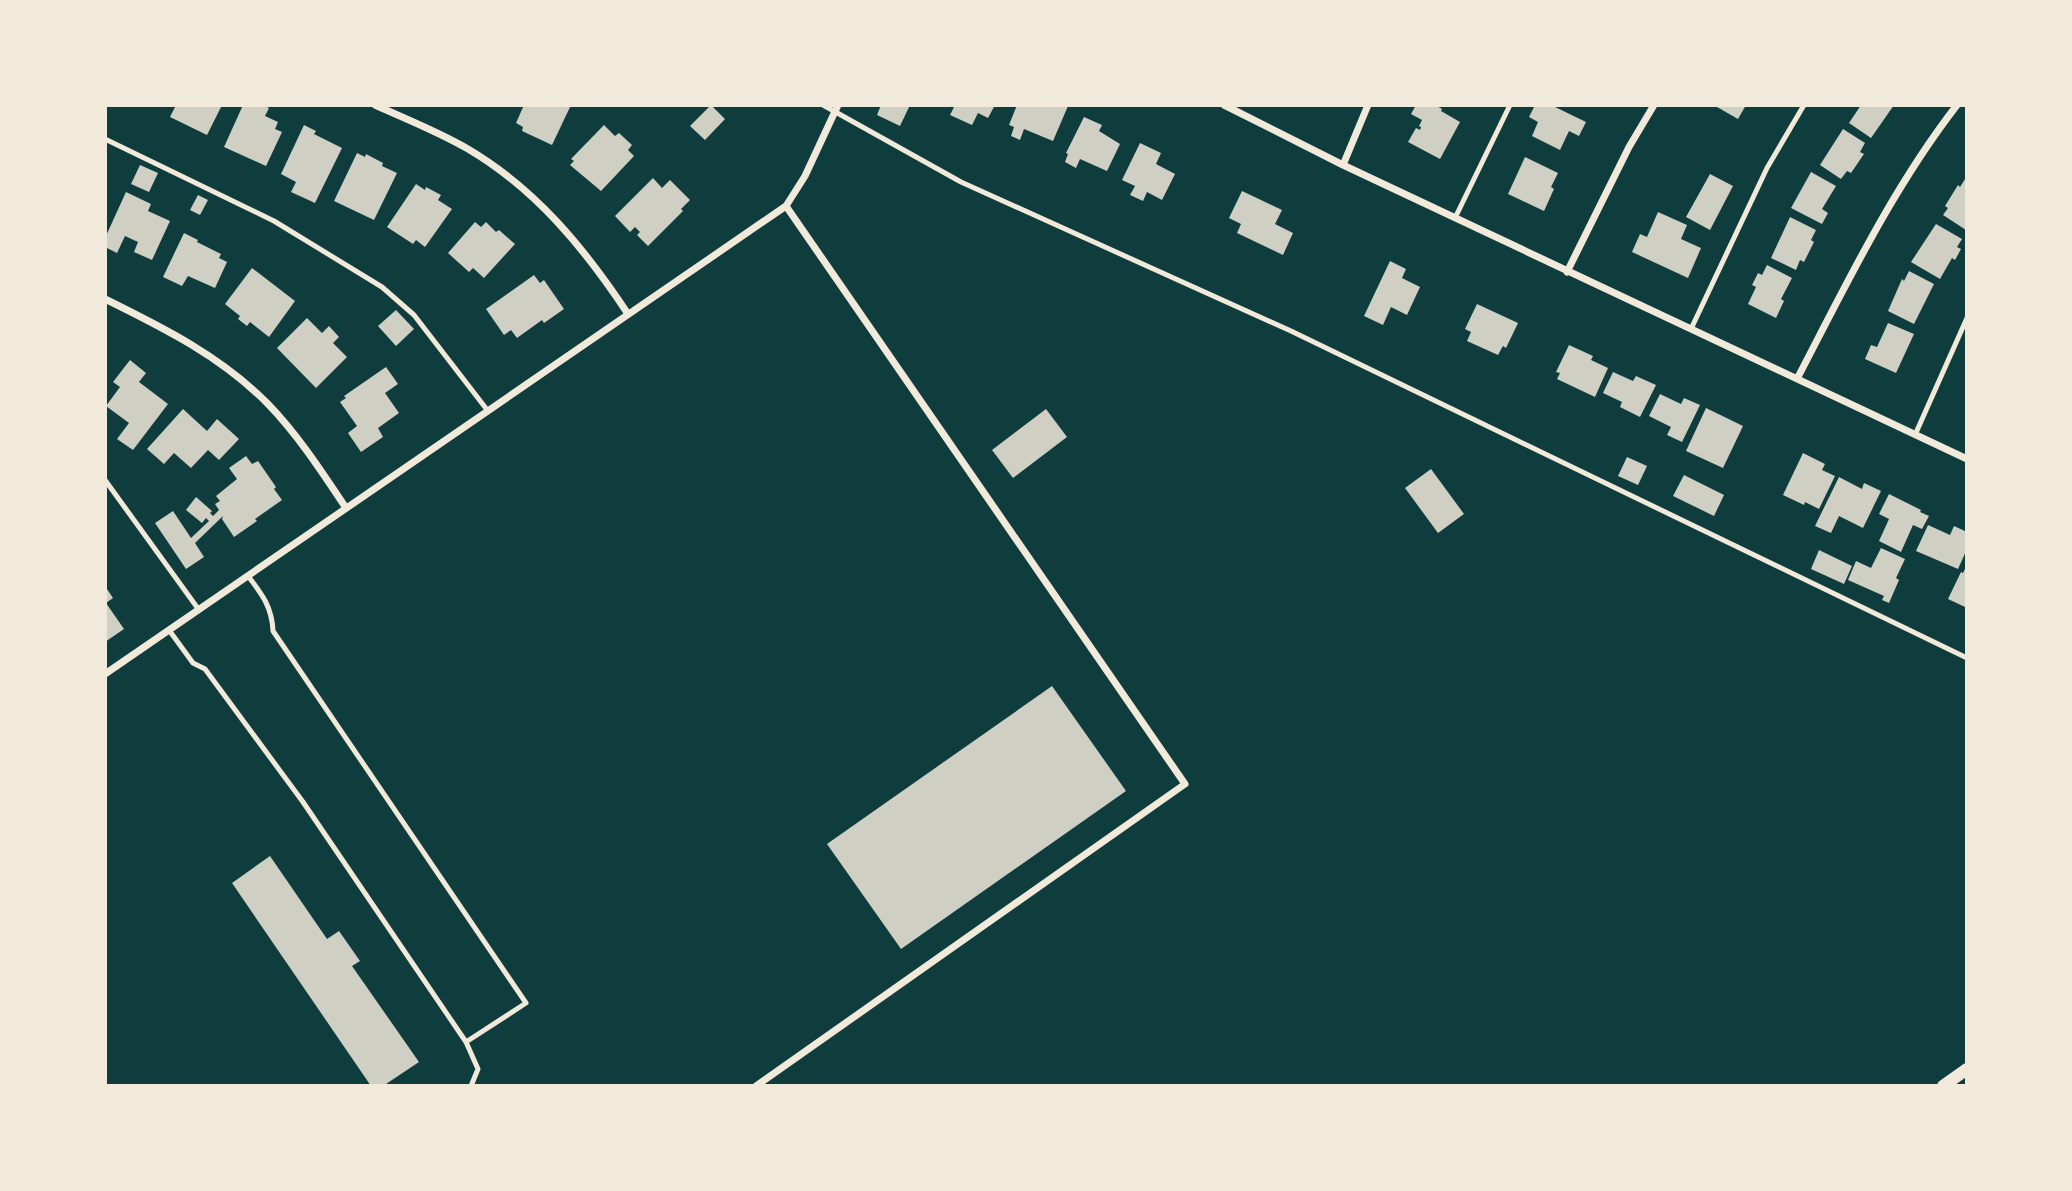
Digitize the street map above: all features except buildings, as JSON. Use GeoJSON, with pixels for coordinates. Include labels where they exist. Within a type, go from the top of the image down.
{"type":"FeatureCollection","features":[{"type":"Feature","properties":{"kind":"street"},"geometry":{"type":"LineString","coordinates":[[375,105],[466,147],[498,168],[554,216],[606,281],[628,314]]}},
{"type":"Feature","properties":{"kind":"street"},"geometry":{"type":"LineString","coordinates":[[1343,165],[1368,105]]}},
{"type":"Feature","properties":{"kind":"street"},"geometry":{"type":"LineString","coordinates":[[1567,272],[1629,147],[1654,105]]}},
{"type":"Feature","properties":{"kind":"street"},"geometry":{"type":"LineString","coordinates":[[1797,379],[1867,243],[1935,133],[1957,105]]}},
{"type":"Feature","properties":{"kind":"street"},"geometry":{"type":"LineString","coordinates":[[1229,106],[1343,165],[1967,459]]}},
{"type":"Feature","properties":{"kind":"street"},"geometry":{"type":"LineString","coordinates":[[105,674],[786,206],[804,176],[837,108]]}},
{"type":"Feature","properties":{"kind":"street"},"geometry":{"type":"LineString","coordinates":[[755,1086],[1185,784],[786,206]]}},
{"type":"Feature","properties":{"kind":"street"},"geometry":{"type":"LineString","coordinates":[[105,299],[168,330],[224,365],[268,404],[298,438],[346,508]]}},
{"type":"Feature","properties":{"kind":"street"},"geometry":{"type":"LineString","coordinates":[[1943,1086],[1967,1069]]}},
{"type":"Feature","properties":{"kind":"lane"},"geometry":{"type":"LineString","coordinates":[[823,105],[837,108],[961,182],[1291,331],[1967,658]]}},
{"type":"Feature","properties":{"kind":"lane"},"geometry":{"type":"LineString","coordinates":[[1455,218],[1510,105]]}},
{"type":"Feature","properties":{"kind":"lane"},"geometry":{"type":"LineString","coordinates":[[1691,329],[1767,168],[1804,105]]}},
{"type":"Feature","properties":{"kind":"lane"},"geometry":{"type":"LineString","coordinates":[[105,139],[274,221],[382,287],[414,315],[488,411]]}},
{"type":"Feature","properties":{"kind":"lane"},"geometry":{"type":"LineString","coordinates":[[1915,435],[1967,318]]}},
{"type":"Feature","properties":{"kind":"lane"},"geometry":{"type":"LineString","coordinates":[[105,480],[199,610]]}},
{"type":"Feature","properties":{"kind":"lane"},"geometry":{"type":"LineString","coordinates":[[248,576],[267,601],[273,618],[273,631],[526,1003],[466,1042]]}},
{"type":"Feature","properties":{"kind":"lane"},"geometry":{"type":"LineString","coordinates":[[169,630],[193,663],[205,669],[303,802],[466,1042],[478,1069],[471,1086]]}}]}
